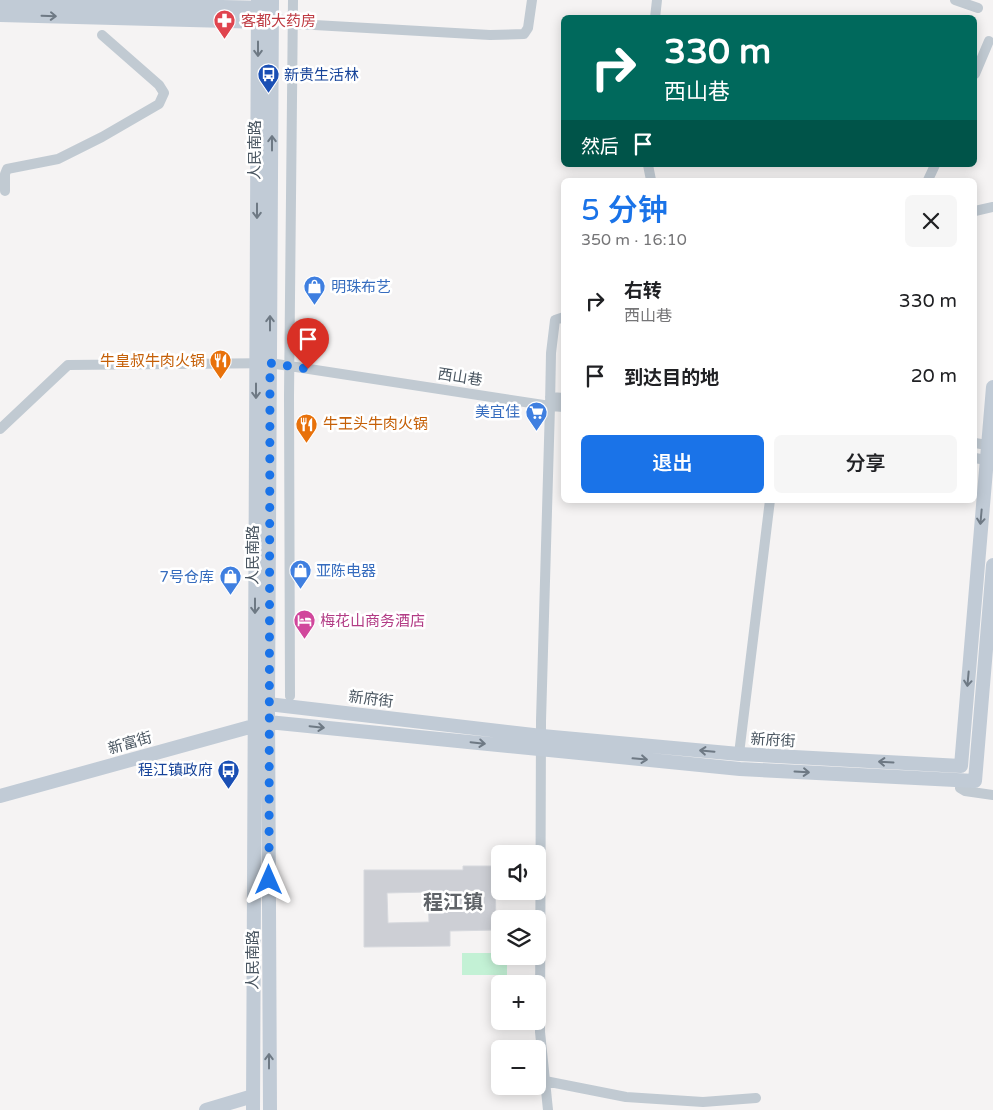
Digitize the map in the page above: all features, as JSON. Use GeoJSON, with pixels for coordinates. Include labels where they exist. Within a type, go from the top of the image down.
{"type":"FeatureCollection","features":[{"type":"Feature","properties":{"kind":"street"},"geometry":{"type":"LineString","coordinates":[[290,696],[289,396],[293,0]]}},
{"type":"Feature","properties":{"kind":"street"},"geometry":{"type":"LineString","coordinates":[[0,2],[258,4],[297,24],[490,36],[524,34],[528,28],[532,0]]}},
{"type":"Feature","properties":{"kind":"street"},"geometry":{"type":"LineString","coordinates":[[655,15],[657,0]]}},
{"type":"Feature","properties":{"kind":"street"},"geometry":{"type":"LineString","coordinates":[[955,0],[978,8]]}},
{"type":"Feature","properties":{"kind":"street","name":"人民南路"},"geometry":{"type":"LineString","coordinates":[[258,4],[268,704],[261,724],[270,1110]]}},
{"type":"Feature","properties":{"kind":"street"},"geometry":{"type":"LineString","coordinates":[[0,15],[258,22],[272,12]]}},
{"type":"Feature","properties":{"kind":"street","name":"人民南路"},"geometry":{"type":"LineString","coordinates":[[251,1106],[261,724],[263,363],[272,12]]}},
{"type":"Feature","properties":{"kind":"street"},"geometry":{"type":"LineString","coordinates":[[5,191],[5,174],[8,169],[58,159],[102,137],[159,104],[164,93],[159,85],[102,36]]}},
{"type":"Feature","properties":{"kind":"street"},"geometry":{"type":"LineString","coordinates":[[977,69],[989,41]]}},
{"type":"Feature","properties":{"kind":"street"},"geometry":{"type":"LineString","coordinates":[[977,211],[993,207]]}},
{"type":"Feature","properties":{"kind":"street"},"geometry":{"type":"LineString","coordinates":[[541,1040],[542,736],[551,354],[555,320],[561,318]]}},
{"type":"Feature","properties":{"kind":"street","name":"西山巷"},"geometry":{"type":"LineString","coordinates":[[0,429],[68,364],[263,363],[550,401]]}},
{"type":"Feature","properties":{"kind":"street"},"geometry":{"type":"LineString","coordinates":[[982,451],[993,387]]}},
{"type":"Feature","properties":{"kind":"street"},"geometry":{"type":"LineString","coordinates":[[550,401],[561,399]]}},
{"type":"Feature","properties":{"kind":"street"},"geometry":{"type":"LineString","coordinates":[[550,401],[561,406]]}},
{"type":"Feature","properties":{"kind":"street","name":"新府街"},"geometry":{"type":"LineString","coordinates":[[268,704],[542,736],[739,754],[961,766],[982,451]]}},
{"type":"Feature","properties":{"kind":"street"},"geometry":{"type":"LineString","coordinates":[[739,754],[770,503]]}},
{"type":"Feature","properties":{"kind":"street","name":"新府街"},"geometry":{"type":"LineString","coordinates":[[261,724],[740,769],[975,781],[993,565]]}},
{"type":"Feature","properties":{"kind":"street","name":"新富街"},"geometry":{"type":"LineString","coordinates":[[0,796],[261,724]]}},
{"type":"Feature","properties":{"kind":"street"},"geometry":{"type":"LineString","coordinates":[[960,788],[965,791],[993,795]]}},
{"type":"Feature","properties":{"kind":"street"},"geometry":{"type":"LineString","coordinates":[[546,1081],[626,1096],[703,1102],[756,1098]]}},
{"type":"Feature","properties":{"kind":"street"},"geometry":{"type":"LineString","coordinates":[[546,1091],[548,1110]]}},
{"type":"Feature","properties":{"kind":"street"},"geometry":{"type":"LineString","coordinates":[[206,1110],[251,1106]]}},
{"type":"Feature","properties":{"kind":"green space"},"geometry":{"type":"Polygon","coordinates":[[[462,953],[491,953],[491,965],[507,965],[507,975],[462,975],[462,953]]]}},
{"type":"Feature","properties":{"kind":"building"},"geometry":{"type":"Polygon","coordinates":[[[463,866],[491,866],[491,900],[496,900],[496,910],[491,910],[491,930],[450,931],[450,946],[364,947],[364,870],[463,870],[463,866]],[[428,892],[387,893],[388,923],[429,922],[428,892]]]}},
{"type":"Feature","properties":{"kind":"place","name":"客都大药房"},"geometry":{"type":"Point","coordinates":[225,40]}},
{"type":"Feature","properties":{"kind":"place","name":"新贵生活林"},"geometry":{"type":"Point","coordinates":[268,94]}},
{"type":"Feature","properties":{"kind":"place","name":"明珠布艺"},"geometry":{"type":"Point","coordinates":[315,306]}},
{"type":"Feature","properties":{"kind":"place","name":"牛皇叔牛肉火锅"},"geometry":{"type":"Point","coordinates":[221,380]}},
{"type":"Feature","properties":{"kind":"place","name":"美宜佳"},"geometry":{"type":"Point","coordinates":[536,431]}},
{"type":"Feature","properties":{"kind":"place","name":"牛王头牛肉火锅"},"geometry":{"type":"Point","coordinates":[307,443]}},
{"type":"Feature","properties":{"kind":"place","name":"亚陈电器"},"geometry":{"type":"Point","coordinates":[300,590]}},
{"type":"Feature","properties":{"kind":"place","name":"7号仓库"},"geometry":{"type":"Point","coordinates":[230,596]}},
{"type":"Feature","properties":{"kind":"place","name":"梅花山商务酒店"},"geometry":{"type":"Point","coordinates":[304,640]}},
{"type":"Feature","properties":{"kind":"place","name":"程江镇政府"},"geometry":{"type":"Point","coordinates":[229,789]}},
{"type":"Feature","properties":{"kind":"district","name":"程江镇"},"geometry":{"type":"Point","coordinates":[453,902]}},
{"type":"Feature","properties":{"kind":"route"},"geometry":{"type":"LineString","coordinates":[[269,880],[270,363],[308,369]]}}]}
